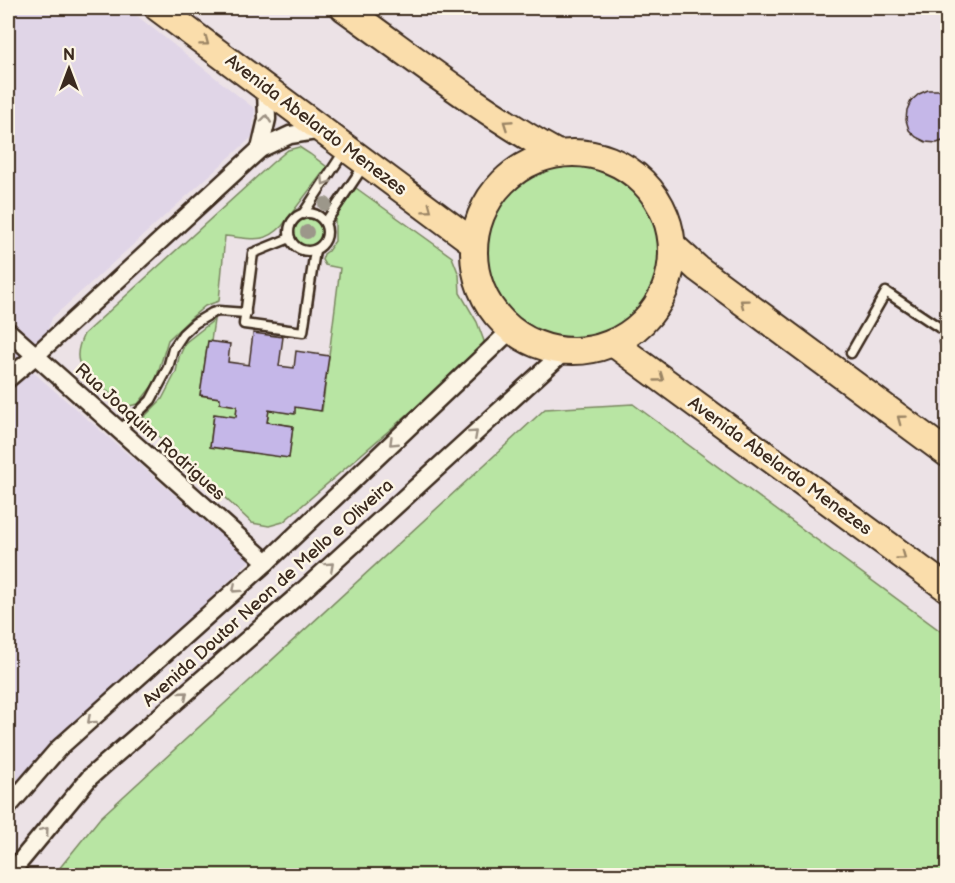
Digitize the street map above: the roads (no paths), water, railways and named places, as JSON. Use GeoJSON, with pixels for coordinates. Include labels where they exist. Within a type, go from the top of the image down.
{"type":"FeatureCollection","features":[{"type":"Feature","properties":{"kind":"main road","name":"Avenida Abelardo Menezes"},"geometry":{"type":"LineString","coordinates":[[158,8],[474,243]]}},
{"type":"Feature","properties":{"kind":"main road"},"geometry":{"type":"LineString","coordinates":[[344,8],[478,105],[558,154]]}},
{"type":"Feature","properties":{"kind":"main road"},"geometry":{"type":"LineString","coordinates":[[558,154],[590,154],[645,183],[663,208],[673,246],[672,270],[661,298],[643,323],[613,343],[596,348],[565,351],[551,348],[529,340],[512,329],[490,305],[479,284],[474,261],[477,225],[500,184],[526,164],[558,154]]}},
{"type":"Feature","properties":{"kind":"main road"},"geometry":{"type":"LineString","coordinates":[[673,246],[697,268],[948,454]]}},
{"type":"Feature","properties":{"kind":"main road","name":"Avenida Abelardo Menezes"},"geometry":{"type":"LineString","coordinates":[[613,343],[948,589]]}},
{"type":"Feature","properties":{"kind":"street"},"geometry":{"type":"LineString","coordinates":[[260,149],[267,119],[266,88]]}},
{"type":"Feature","properties":{"kind":"street"},"geometry":{"type":"LineString","coordinates":[[8,380],[260,149],[290,135],[323,130]]}},
{"type":"Feature","properties":{"kind":"street","name":"Avenida Doutor Neon de Mello e Oliveira"},"geometry":{"type":"LineString","coordinates":[[8,807],[59,748],[267,562],[512,329]]}},
{"type":"Feature","properties":{"kind":"street","name":"Rua Joaquim Rodrigues"},"geometry":{"type":"LineString","coordinates":[[8,331],[267,562]]}},
{"type":"Feature","properties":{"kind":"street","name":"Avenida Doutor Neon de Mello e Oliveira"},"geometry":{"type":"LineString","coordinates":[[8,876],[90,777],[296,597],[565,351]]}},
{"type":"Feature","properties":{"kind":"lane"},"geometry":{"type":"LineString","coordinates":[[303,214],[356,155]]}},
{"type":"Feature","properties":{"kind":"lane"},"geometry":{"type":"LineString","coordinates":[[325,223],[356,155]]}},
{"type":"Feature","properties":{"kind":"lane"},"geometry":{"type":"LineString","coordinates":[[303,214],[316,215],[325,223],[327,230],[325,242],[315,250],[303,251],[293,244],[290,238],[289,232],[293,221],[297,216],[303,214]]}},
{"type":"Feature","properties":{"kind":"lane"},"geometry":{"type":"LineString","coordinates":[[290,238],[253,253],[244,324],[303,332],[315,250]]}},
{"type":"Feature","properties":{"kind":"lane"},"geometry":{"type":"LineString","coordinates":[[851,353],[886,292],[947,331],[945,342],[948,347]]}},
{"type":"Feature","properties":{"kind":"lane"},"geometry":{"type":"LineString","coordinates":[[119,431],[151,400],[168,368],[173,349],[183,334],[195,323],[218,311],[246,313]]}}]}
